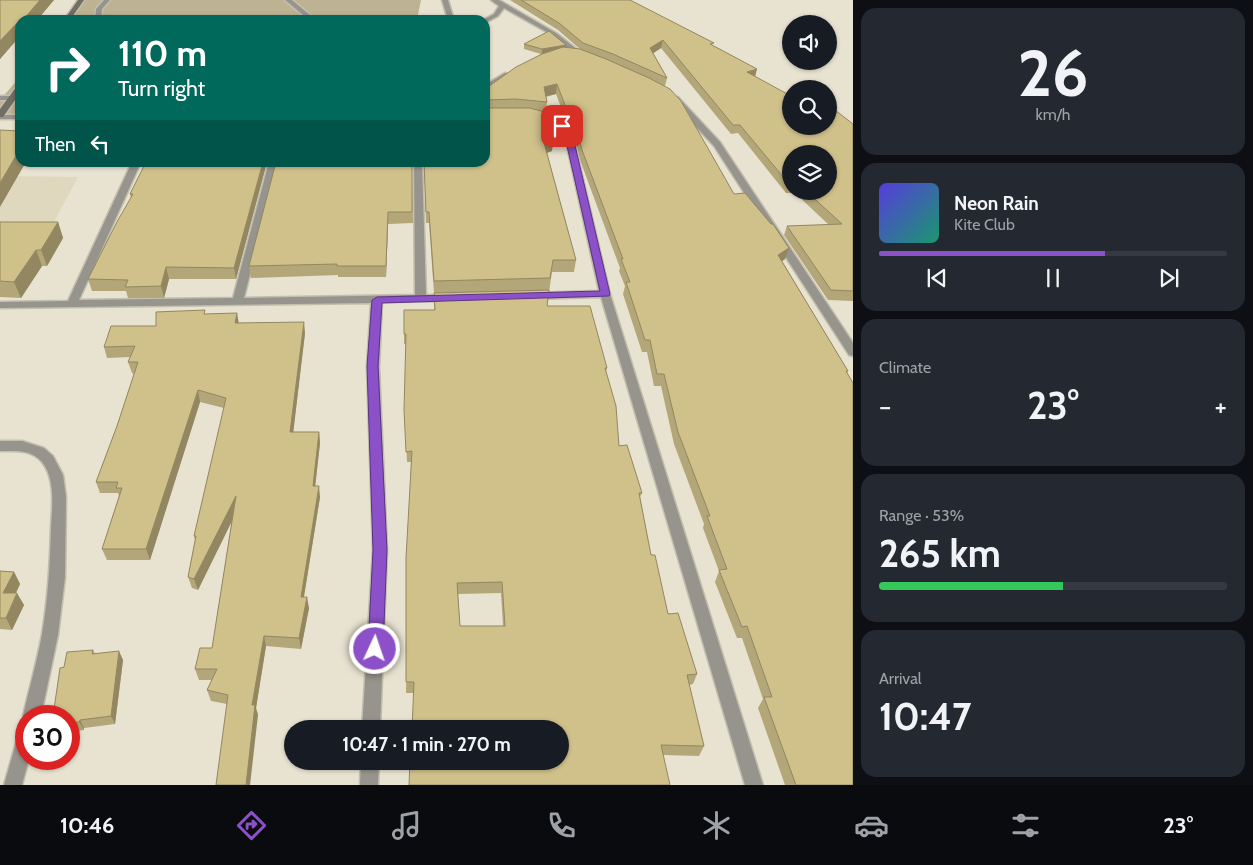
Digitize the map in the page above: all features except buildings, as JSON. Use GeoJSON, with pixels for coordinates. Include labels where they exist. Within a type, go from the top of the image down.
{"type":"FeatureCollection","features":[{"type":"Feature","properties":{"kind":"main road"},"geometry":{"type":"LineString","coordinates":[[70,15],[81,0]]}},
{"type":"Feature","properties":{"kind":"main road"},"geometry":{"type":"LineString","coordinates":[[0,116],[15,95]]}},
{"type":"Feature","properties":{"kind":"street"},"geometry":{"type":"LineString","coordinates":[[98,15],[99,10],[107,0]]}},
{"type":"Feature","properties":{"kind":"street"},"geometry":{"type":"LineString","coordinates":[[288,0],[307,15]]}},
{"type":"Feature","properties":{"kind":"street"},"geometry":{"type":"LineString","coordinates":[[445,0],[450,15]]}},
{"type":"Feature","properties":{"kind":"street"},"geometry":{"type":"LineString","coordinates":[[494,0],[554,34],[585,56],[562,52]]}},
{"type":"Feature","properties":{"kind":"street"},"geometry":{"type":"LineString","coordinates":[[490,17],[496,14],[503,5]]}},
{"type":"Feature","properties":{"kind":"street"},"geometry":{"type":"LineString","coordinates":[[490,85],[514,72]]}},
{"type":"Feature","properties":{"kind":"street"},"geometry":{"type":"LineString","coordinates":[[665,92],[690,114],[717,144],[853,352]]}},
{"type":"Feature","properties":{"kind":"street"},"geometry":{"type":"LineString","coordinates":[[0,98],[13,98]]}},
{"type":"Feature","properties":{"kind":"street"},"geometry":{"type":"LineString","coordinates":[[520,115],[555,120],[562,126],[569,137],[605,294],[754,785]]}},
{"type":"Feature","properties":{"kind":"street"},"geometry":{"type":"LineString","coordinates":[[0,116],[15,117]]}},
{"type":"Feature","properties":{"kind":"street"},"geometry":{"type":"LineString","coordinates":[[71,306],[135,167]]}},
{"type":"Feature","properties":{"kind":"street"},"geometry":{"type":"LineString","coordinates":[[238,301],[273,167]]}},
{"type":"Feature","properties":{"kind":"street"},"geometry":{"type":"LineString","coordinates":[[418,167],[421,299]]}},
{"type":"Feature","properties":{"kind":"street"},"geometry":{"type":"LineString","coordinates":[[518,296],[605,294]]}},
{"type":"Feature","properties":{"kind":"street"},"geometry":{"type":"LineString","coordinates":[[0,305],[71,306],[238,301],[460,298]]}},
{"type":"Feature","properties":{"kind":"street"},"geometry":{"type":"LineString","coordinates":[[371,720],[380,550],[373,366],[377,300]]}},
{"type":"Feature","properties":{"kind":"street"},"geometry":{"type":"LineString","coordinates":[[0,446],[22,446],[39,451],[48,460],[56,475],[58,497],[57,576],[50,635],[34,705]]}},
{"type":"Feature","properties":{"kind":"street"},"geometry":{"type":"LineString","coordinates":[[13,785],[17,770]]}},
{"type":"Feature","properties":{"kind":"street"},"geometry":{"type":"LineString","coordinates":[[369,785],[370,770]]}},
{"type":"Feature","properties":{"kind":"shaded area"},"geometry":{"type":"Polygon","coordinates":[[[85,0],[421,0],[418,15],[72,15],[85,0]]]}},
{"type":"Feature","properties":{"kind":"shaded area"},"geometry":{"type":"Polygon","coordinates":[[[15,83],[15,114],[0,114],[0,100],[15,83]]]}},
{"type":"Feature","properties":{"kind":"shaded area"},"geometry":{"type":"Polygon","coordinates":[[[0,176],[78,177],[18,289],[0,289],[0,176]]]}},
{"type":"Feature","properties":{"kind":"route"},"geometry":{"type":"LineString","coordinates":[[375,649],[380,550],[373,366],[377,300],[605,294],[569,137],[562,126]]}}]}
